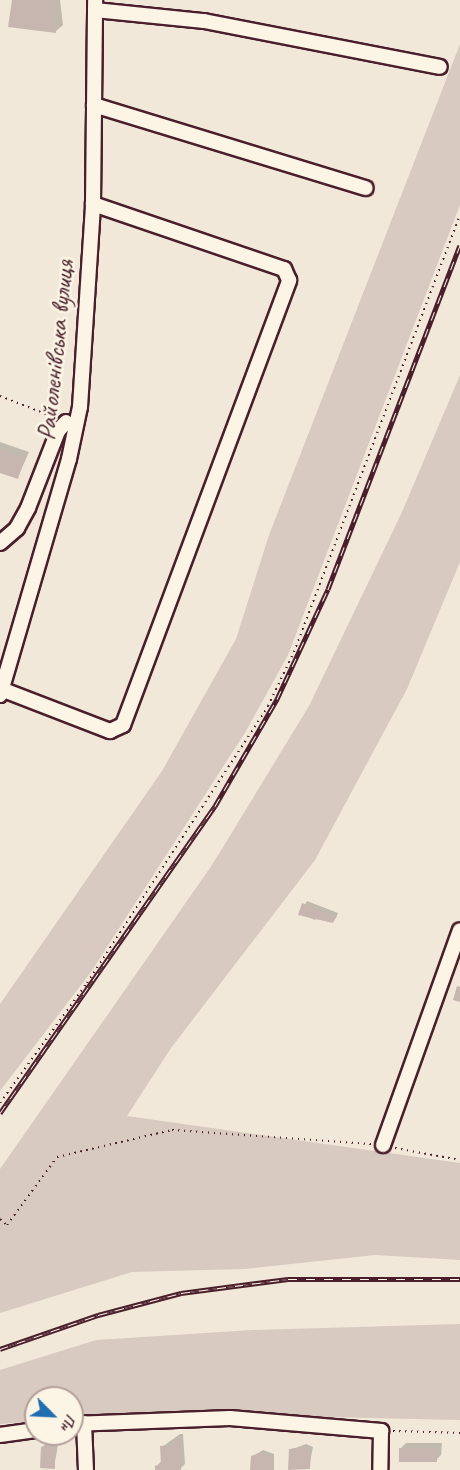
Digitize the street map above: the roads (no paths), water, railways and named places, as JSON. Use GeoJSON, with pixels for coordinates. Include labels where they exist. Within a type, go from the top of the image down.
{"type":"FeatureCollection","features":[{"type":"Feature","properties":{"kind":"street"},"geometry":{"type":"LineString","coordinates":[[95,5],[204,21],[440,67]]}},
{"type":"Feature","properties":{"kind":"street","name":"Райоленівська вулиця"},"geometry":{"type":"LineString","coordinates":[[1,692],[71,424],[93,204],[95,5]]}},
{"type":"Feature","properties":{"kind":"street"},"geometry":{"type":"LineString","coordinates":[[94,105],[366,188]]}},
{"type":"Feature","properties":{"kind":"street"},"geometry":{"type":"LineString","coordinates":[[1,692],[110,731],[123,725],[289,280],[284,269],[93,204]]}},
{"type":"Feature","properties":{"kind":"street"},"geometry":{"type":"LineString","coordinates":[[0,543],[17,528],[28,508],[58,431],[71,424]]}},
{"type":"Feature","properties":{"kind":"street"},"geometry":{"type":"LineString","coordinates":[[383,1145],[460,930]]}},
{"type":"Feature","properties":{"kind":"street"},"geometry":{"type":"LineString","coordinates":[[84,1424],[230,1418],[381,1431],[380,1470]]}},
{"type":"Feature","properties":{"kind":"street"},"geometry":{"type":"LineString","coordinates":[[0,1435],[24,1432]]}},
{"type":"Feature","properties":{"kind":"street"},"geometry":{"type":"LineString","coordinates":[[82,1446],[86,1470]]}},
{"type":"Feature","properties":{"kind":"railway"},"geometry":{"type":"LineString","coordinates":[[0,1113],[215,806],[277,699],[328,589],[460,245]]}},
{"type":"Feature","properties":{"kind":"railway"},"geometry":{"type":"LineString","coordinates":[[0,1349],[98,1315],[181,1293],[288,1279],[460,1279]]}}]}
